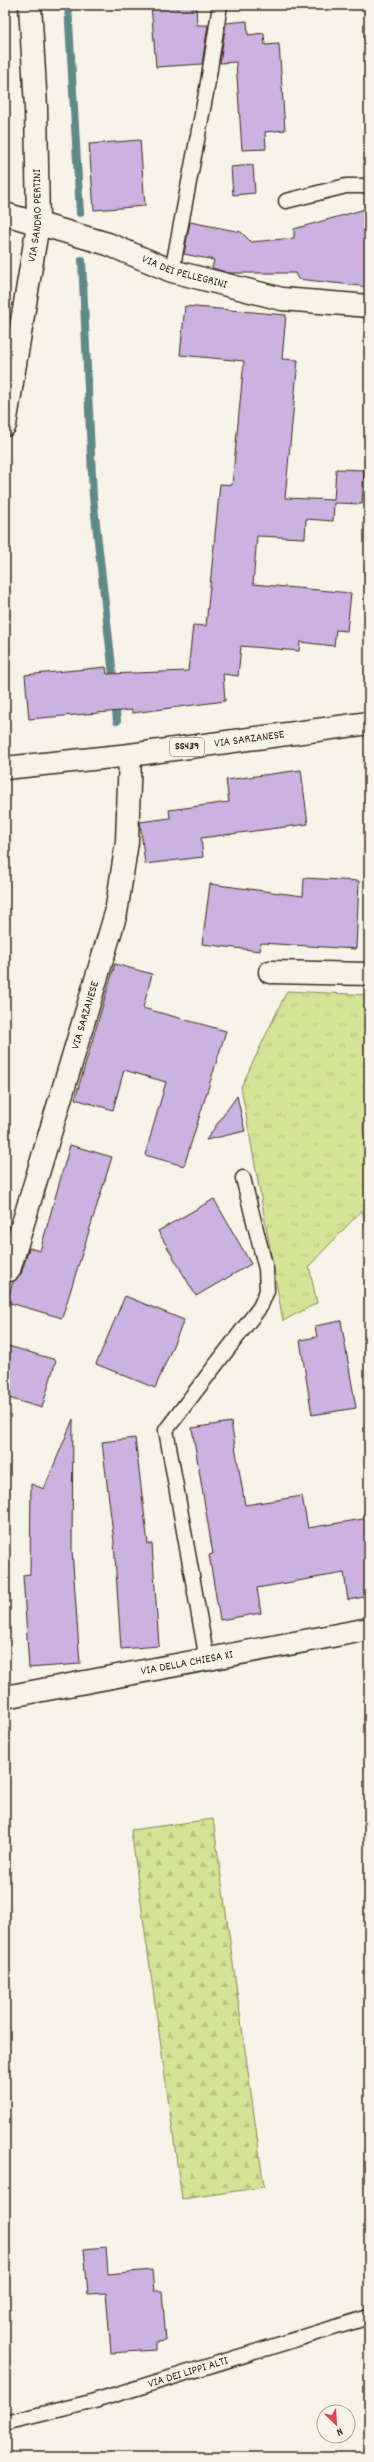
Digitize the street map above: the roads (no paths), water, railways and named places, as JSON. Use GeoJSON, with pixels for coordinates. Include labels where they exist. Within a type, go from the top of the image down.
{"type":"FeatureCollection","features":[{"type":"Feature","properties":{"kind":"street","name":"VIA SANDRO PERTINI"},"geometry":{"type":"LineString","coordinates":[[5,425],[38,224],[36,107],[30,5]]}},
{"type":"Feature","properties":{"kind":"street","name":"VIA DEI PELLEGRINI"},"geometry":{"type":"LineString","coordinates":[[5,214],[108,244],[172,271],[282,299],[369,306]]}},
{"type":"Feature","properties":{"kind":"street","name":"VIA SARZANESE"},"geometry":{"type":"LineString","coordinates":[[5,768],[130,755],[369,723]]}},
{"type":"Feature","properties":{"kind":"street","name":"VIA SARZANESE"},"geometry":{"type":"LineString","coordinates":[[9,1270],[116,913],[127,842],[130,755]]}},
{"type":"Feature","properties":{"kind":"street"},"geometry":{"type":"LineString","coordinates":[[270,972],[369,974]]}},
{"type":"Feature","properties":{"kind":"street","name":"VIA DELLA CHIESA XI"},"geometry":{"type":"LineString","coordinates":[[5,1697],[207,1660],[368,1636]]}},
{"type":"Feature","properties":{"kind":"lane"},"geometry":{"type":"LineString","coordinates":[[172,271],[207,88],[220,5]]}},
{"type":"Feature","properties":{"kind":"lane"},"geometry":{"type":"LineString","coordinates":[[286,201],[308,194],[346,186],[369,186]]}},
{"type":"Feature","properties":{"kind":"lane"},"geometry":{"type":"LineString","coordinates":[[207,1660],[166,1430],[260,1307],[267,1291],[266,1269],[244,1178]]}},
{"type":"Feature","properties":{"kind":"lane","name":"VIA DEI LIPPI ALTI"},"geometry":{"type":"LineString","coordinates":[[5,2423],[91,2402],[369,2317]]}},
{"type":"Feature","properties":{"kind":"waterway"},"geometry":{"type":"LineString","coordinates":[[68,5],[80,213]]}},
{"type":"Feature","properties":{"kind":"waterway"},"geometry":{"type":"LineString","coordinates":[[82,260],[93,497],[114,684]]}},
{"type":"Feature","properties":{"kind":"waterway"},"geometry":{"type":"LineString","coordinates":[[115,702],[117,721]]}}]}
